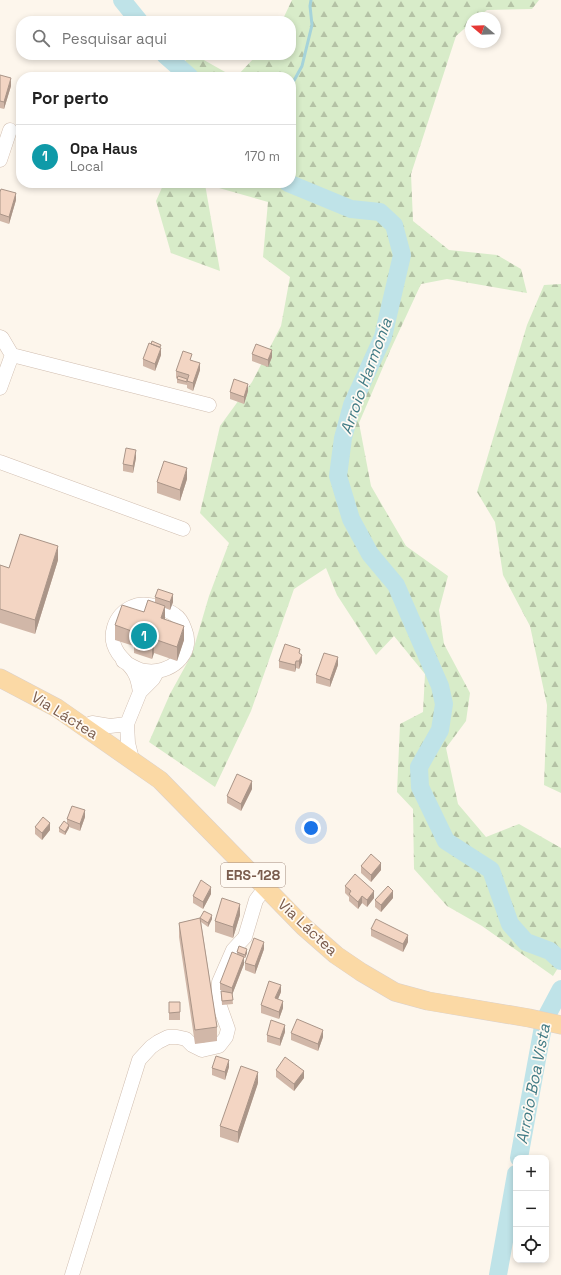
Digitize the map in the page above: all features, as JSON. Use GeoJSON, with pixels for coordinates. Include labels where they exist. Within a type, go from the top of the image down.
{"type":"FeatureCollection","features":[{"type":"Feature","properties":{"kind":"main road","name":"Via Láctea"},"geometry":{"type":"LineString","coordinates":[[0,678],[57,708],[160,780],[304,927],[336,955],[361,972],[395,992],[428,1001],[558,1024]]}},
{"type":"Feature","properties":{"kind":"street"},"geometry":{"type":"LineString","coordinates":[[0,160],[10,130]]}},
{"type":"Feature","properties":{"kind":"street"},"geometry":{"type":"LineString","coordinates":[[0,337],[12,355],[209,405]]}},
{"type":"Feature","properties":{"kind":"street"},"geometry":{"type":"LineString","coordinates":[[0,388],[12,355]]}},
{"type":"Feature","properties":{"kind":"street"},"geometry":{"type":"LineString","coordinates":[[0,462],[183,529]]}},
{"type":"Feature","properties":{"kind":"street"},"geometry":{"type":"LineString","coordinates":[[124,661],[145,671],[157,672],[168,669],[177,663],[184,655],[187,645],[187,634],[183,624],[176,615],[166,610],[143,604],[132,607],[123,612],[116,621],[113,630],[113,641],[117,651],[124,661],[134,672],[140,692]]}},
{"type":"Feature","properties":{"kind":"street"},"geometry":{"type":"LineString","coordinates":[[132,759],[128,743],[127,724],[140,692],[153,680],[157,672]]}},
{"type":"Feature","properties":{"kind":"street"},"geometry":{"type":"LineString","coordinates":[[84,726],[92,723],[110,726],[127,724]]}},
{"type":"Feature","properties":{"kind":"street"},"geometry":{"type":"LineString","coordinates":[[72,1275],[139,1060],[151,1047],[168,1037],[186,1039],[192,1045],[202,1050],[219,1046],[226,1037],[228,1029],[218,1001],[219,982],[233,950],[245,937],[256,900],[266,888]]}},
{"type":"Feature","properties":{"kind":"green space"},"geometry":{"type":"Polygon","coordinates":[[[292,0],[539,0],[532,9],[465,12],[465,28],[456,36],[411,174],[413,221],[449,250],[497,255],[521,269],[527,293],[447,279],[421,284],[359,423],[371,486],[406,546],[448,576],[439,610],[444,644],[470,693],[466,721],[446,748],[458,804],[486,837],[519,824],[561,848],[561,963],[553,976],[482,926],[447,906],[414,869],[413,809],[397,792],[400,724],[423,712],[425,674],[394,636],[376,655],[337,595],[326,568],[294,589],[251,711],[215,787],[149,742],[170,694],[192,654],[209,596],[229,543],[200,513],[220,426],[252,382],[281,326],[290,277],[263,257],[268,202],[219,188],[296,188],[296,72],[241,72],[252,60],[296,60],[296,16],[284,16],[292,0]]]}},
{"type":"Feature","properties":{"kind":"green space"},"geometry":{"type":"Polygon","coordinates":[[[186,60],[204,60],[225,72],[171,72],[186,60]]]}},
{"type":"Feature","properties":{"kind":"green space"},"geometry":{"type":"Polygon","coordinates":[[[162,188],[206,188],[220,271],[171,253],[156,201],[162,188]]]}},
{"type":"Feature","properties":{"kind":"green space"},"geometry":{"type":"Polygon","coordinates":[[[561,284],[561,793],[544,785],[547,705],[530,626],[503,575],[495,522],[477,492],[527,325],[544,285],[561,284]]]}},
{"type":"Feature","properties":{"kind":"building"},"geometry":{"type":"Polygon","coordinates":[[[0,75],[11,78],[4,102],[0,101],[0,75]]]}},
{"type":"Feature","properties":{"kind":"building"},"geometry":{"type":"Polygon","coordinates":[[[1,189],[16,193],[9,217],[0,214],[1,189]]]}},
{"type":"Feature","properties":{"kind":"building"},"geometry":{"type":"Polygon","coordinates":[[[152,341],[161,345],[160,347],[151,344],[152,341]]]}},
{"type":"Feature","properties":{"kind":"building"},"geometry":{"type":"Polygon","coordinates":[[[149,343],[161,348],[155,364],[143,359],[149,343]]]}},
{"type":"Feature","properties":{"kind":"building"},"geometry":{"type":"Polygon","coordinates":[[[256,344],[272,350],[268,360],[252,354],[256,344]]]}},
{"type":"Feature","properties":{"kind":"building"},"geometry":{"type":"Polygon","coordinates":[[[183,351],[192,354],[190,360],[200,363],[193,383],[187,381],[189,375],[176,371],[183,351]]]}},
{"type":"Feature","properties":{"kind":"building"},"geometry":{"type":"Polygon","coordinates":[[[178,376],[187,379],[187,382],[177,379],[178,376]]]}},
{"type":"Feature","properties":{"kind":"building"},"geometry":{"type":"Polygon","coordinates":[[[234,379],[248,384],[244,397],[230,392],[234,379]]]}},
{"type":"Feature","properties":{"kind":"building"},"geometry":{"type":"Polygon","coordinates":[[[126,448],[136,450],[133,466],[123,464],[126,448]]]}},
{"type":"Feature","properties":{"kind":"building"},"geometry":{"type":"Polygon","coordinates":[[[164,461],[187,468],[180,490],[157,482],[164,461]]]}},
{"type":"Feature","properties":{"kind":"building"},"geometry":{"type":"Polygon","coordinates":[[[20,534],[58,546],[35,620],[0,609],[0,565],[9,568],[20,534]]]}},
{"type":"Feature","properties":{"kind":"building"},"geometry":{"type":"Polygon","coordinates":[[[158,589],[173,594],[170,602],[155,597],[158,589]]]}},
{"type":"Feature","properties":{"kind":"building"},"geometry":{"type":"Polygon","coordinates":[[[148,600],[165,606],[161,618],[184,626],[177,647],[154,639],[152,645],[134,639],[137,633],[115,625],[122,605],[144,612],[148,600]]]}},
{"type":"Feature","properties":{"kind":"building"},"geometry":{"type":"Polygon","coordinates":[[[285,644],[300,649],[299,653],[302,655],[299,661],[296,661],[295,665],[279,661],[285,644]]]}},
{"type":"Feature","properties":{"kind":"building"},"geometry":{"type":"Polygon","coordinates":[[[324,653],[338,657],[330,680],[316,675],[324,653]]]}},
{"type":"Feature","properties":{"kind":"building"},"geometry":{"type":"Polygon","coordinates":[[[237,774],[252,781],[241,804],[227,796],[237,774]]]}},
{"type":"Feature","properties":{"kind":"building"},"geometry":{"type":"Polygon","coordinates":[[[72,806],[85,810],[80,824],[67,819],[72,806]]]}},
{"type":"Feature","properties":{"kind":"building"},"geometry":{"type":"Polygon","coordinates":[[[43,817],[50,823],[42,833],[35,827],[43,817]]]}},
{"type":"Feature","properties":{"kind":"building"},"geometry":{"type":"Polygon","coordinates":[[[64,821],[69,825],[65,832],[59,828],[64,821]]]}},
{"type":"Feature","properties":{"kind":"building"},"geometry":{"type":"Polygon","coordinates":[[[371,854],[381,863],[371,875],[361,866],[371,854]]]}},
{"type":"Feature","properties":{"kind":"building"},"geometry":{"type":"Polygon","coordinates":[[[355,874],[374,891],[367,900],[362,896],[358,902],[349,894],[351,891],[345,886],[355,874]]]}},
{"type":"Feature","properties":{"kind":"building"},"geometry":{"type":"Polygon","coordinates":[[[201,880],[211,887],[203,902],[193,896],[201,880]]]}},
{"type":"Feature","properties":{"kind":"building"},"geometry":{"type":"Polygon","coordinates":[[[388,886],[393,891],[381,905],[375,900],[388,886]]]}},
{"type":"Feature","properties":{"kind":"building"},"geometry":{"type":"Polygon","coordinates":[[[222,898],[240,904],[233,927],[215,921],[222,898]]]}},
{"type":"Feature","properties":{"kind":"building"},"geometry":{"type":"Polygon","coordinates":[[[204,911],[212,915],[208,923],[200,918],[204,911]]]}},
{"type":"Feature","properties":{"kind":"building"},"geometry":{"type":"Polygon","coordinates":[[[200,918],[217,1027],[195,1030],[179,923],[200,918]]]}},
{"type":"Feature","properties":{"kind":"building"},"geometry":{"type":"Polygon","coordinates":[[[376,919],[408,935],[403,944],[371,929],[376,919]]]}},
{"type":"Feature","properties":{"kind":"building"},"geometry":{"type":"Polygon","coordinates":[[[254,938],[264,942],[255,966],[245,963],[254,938]]]}},
{"type":"Feature","properties":{"kind":"building"},"geometry":{"type":"Polygon","coordinates":[[[239,946],[247,949],[245,955],[237,952],[239,946]]]}},
{"type":"Feature","properties":{"kind":"building"},"geometry":{"type":"Polygon","coordinates":[[[232,952],[244,957],[232,988],[220,983],[232,952]]]}},
{"type":"Feature","properties":{"kind":"building"},"geometry":{"type":"Polygon","coordinates":[[[269,981],[281,985],[275,998],[283,1001],[279,1012],[261,1005],[269,981]]]}},
{"type":"Feature","properties":{"kind":"building"},"geometry":{"type":"Polygon","coordinates":[[[221,991],[232,993],[233,1000],[222,1001],[221,991]]]}},
{"type":"Feature","properties":{"kind":"building"},"geometry":{"type":"Polygon","coordinates":[[[169,1002],[180,1002],[180,1012],[169,1013],[169,1002]]]}},
{"type":"Feature","properties":{"kind":"building"},"geometry":{"type":"Polygon","coordinates":[[[297,1019],[323,1030],[318,1044],[291,1033],[297,1019]]]}},
{"type":"Feature","properties":{"kind":"building"},"geometry":{"type":"Polygon","coordinates":[[[271,1020],[285,1025],[280,1039],[267,1035],[271,1020]]]}},
{"type":"Feature","properties":{"kind":"building"},"geometry":{"type":"Polygon","coordinates":[[[216,1056],[229,1060],[225,1072],[212,1068],[216,1056]]]}},
{"type":"Feature","properties":{"kind":"building"},"geometry":{"type":"Polygon","coordinates":[[[285,1057],[304,1071],[294,1084],[276,1070],[285,1057]]]}},
{"type":"Feature","properties":{"kind":"building"},"geometry":{"type":"Polygon","coordinates":[[[241,1066],[258,1072],[238,1132],[220,1126],[241,1066]]]}},
{"type":"Feature","properties":{"kind":"waterway","name":"Arroio Harmonia"},"geometry":{"type":"LineString","coordinates":[[122,0],[135,16]]}},
{"type":"Feature","properties":{"kind":"waterway"},"geometry":{"type":"LineString","coordinates":[[296,77],[302,66],[312,25],[310,6],[311,0]]}},
{"type":"Feature","properties":{"kind":"waterway","name":"Arroio Harmonia"},"geometry":{"type":"LineString","coordinates":[[171,60],[184,72]]}},
{"type":"Feature","properties":{"kind":"waterway","name":"Arroio Harmonia"},"geometry":{"type":"LineString","coordinates":[[296,186],[351,209],[380,212],[394,225],[402,255],[383,337],[352,405],[343,438],[338,476],[351,519],[370,554],[396,585],[440,686],[444,704],[440,730],[419,767],[420,787],[446,841],[491,870],[510,924],[526,942],[550,951],[561,961]]}},
{"type":"Feature","properties":{"kind":"waterway","name":"Arroio Boa Vista"},"geometry":{"type":"LineString","coordinates":[[520,1155],[544,1021],[561,989]]}},
{"type":"Feature","properties":{"kind":"waterway","name":"Arroio Boa Vista"},"geometry":{"type":"LineString","coordinates":[[498,1275],[513,1191]]}},
{"type":"Feature","properties":{"kind":"place","name":"Opa Haus"},"geometry":{"type":"Point","coordinates":[144,636]}}]}
